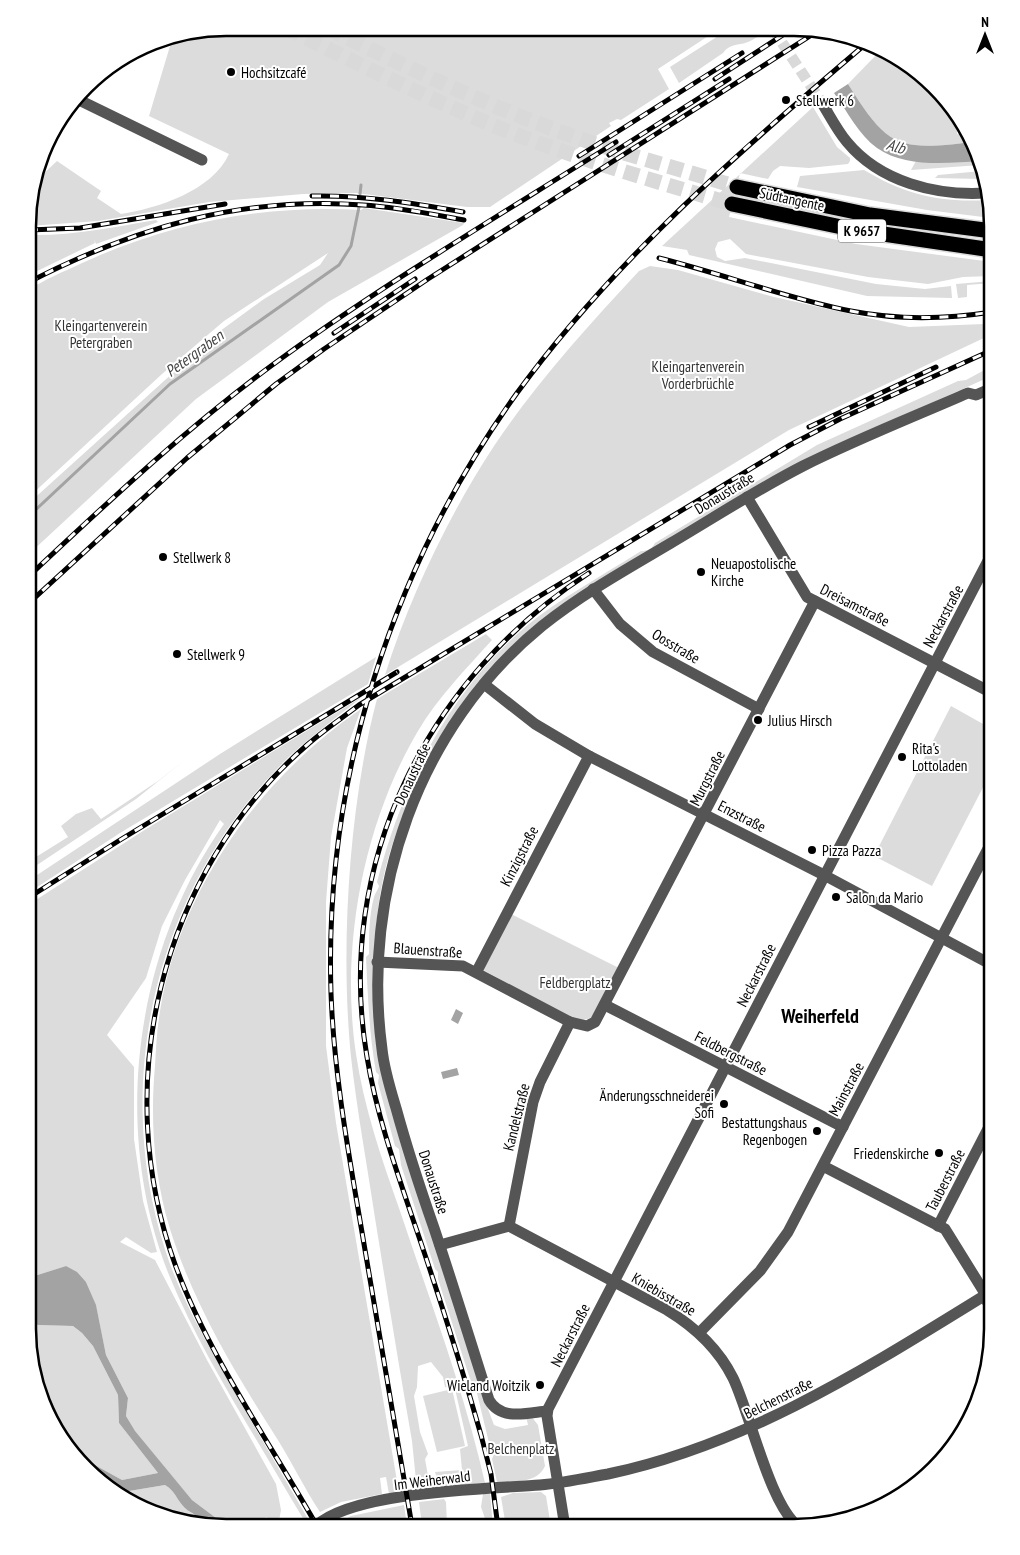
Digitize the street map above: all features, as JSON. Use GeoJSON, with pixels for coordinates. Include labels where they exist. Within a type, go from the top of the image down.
{"type":"FeatureCollection","features":[{"type":"Feature","properties":{"kind":"highway","name":"Südtangente"},"geometry":{"type":"LineString","coordinates":[[737,187],[870,215],[984,230]]}},
{"type":"Feature","properties":{"kind":"highway","name":"Südtangente"},"geometry":{"type":"LineString","coordinates":[[732,204],[856,230],[984,249]]}},
{"type":"Feature","properties":{"kind":"street"},"geometry":{"type":"LineString","coordinates":[[82,102],[202,160]]}},
{"type":"Feature","properties":{"kind":"street"},"geometry":{"type":"LineString","coordinates":[[822,103],[847,142],[863,157],[892,177],[912,185],[940,192],[981,193]]}},
{"type":"Feature","properties":{"kind":"street","name":"Donaustraße"},"geometry":{"type":"LineString","coordinates":[[547,1411],[510,1414],[503,1413],[492,1405],[404,1136],[384,1063],[378,1018],[377,962],[384,895],[399,838],[424,778],[459,717],[484,684],[529,637],[593,589],[747,497],[807,464],[968,393],[976,395],[984,392]]}},
{"type":"Feature","properties":{"kind":"street","name":"Dreisamstraße"},"geometry":{"type":"LineString","coordinates":[[747,497],[807,597],[984,689]]}},
{"type":"Feature","properties":{"kind":"street","name":"Neckarstraße"},"geometry":{"type":"LineString","coordinates":[[547,1411],[984,568]]}},
{"type":"Feature","properties":{"kind":"street","name":"Oosstraße"},"geometry":{"type":"LineString","coordinates":[[593,589],[620,624],[653,652],[759,709]]}},
{"type":"Feature","properties":{"kind":"street","name":"Murgstraße"},"geometry":{"type":"LineString","coordinates":[[605,1005],[815,601]]}},
{"type":"Feature","properties":{"kind":"street","name":"Enzstraße"},"geometry":{"type":"LineString","coordinates":[[484,684],[535,724],[589,756],[824,875],[984,961]]}},
{"type":"Feature","properties":{"kind":"street","name":"Kinzigstraße"},"geometry":{"type":"LineString","coordinates":[[477,971],[589,756]]}},
{"type":"Feature","properties":{"kind":"street","name":"Mainstraße"},"geometry":{"type":"LineString","coordinates":[[699,1333],[753,1278],[778,1249],[984,857]]}},
{"type":"Feature","properties":{"kind":"street","name":"Blauenstraße"},"geometry":{"type":"LineString","coordinates":[[377,962],[463,966],[477,971]]}},
{"type":"Feature","properties":{"kind":"street"},"geometry":{"type":"LineString","coordinates":[[477,971],[570,1022],[587,1026],[595,1022],[605,1005]]}},
{"type":"Feature","properties":{"kind":"street","name":"Feldbergstraße"},"geometry":{"type":"LineString","coordinates":[[605,1005],[843,1127]]}},
{"type":"Feature","properties":{"kind":"street","name":"Kandelstraße"},"geometry":{"type":"LineString","coordinates":[[509,1226],[533,1102],[540,1082],[570,1022]]}},
{"type":"Feature","properties":{"kind":"street","name":"Tauberstraße"},"geometry":{"type":"LineString","coordinates":[[938,1226],[984,1137]]}},
{"type":"Feature","properties":{"kind":"street"},"geometry":{"type":"LineString","coordinates":[[823,1166],[938,1226],[951,1236],[984,1289]]}},
{"type":"Feature","properties":{"kind":"street"},"geometry":{"type":"LineString","coordinates":[[440,1245],[509,1226]]}},
{"type":"Feature","properties":{"kind":"street","name":"Kniebisstraße"},"geometry":{"type":"LineString","coordinates":[[509,1226],[667,1310],[699,1333],[722,1361],[733,1379],[768,1472],[787,1516],[791,1519]]}},
{"type":"Feature","properties":{"kind":"street","name":"Belchenstraße"},"geometry":{"type":"LineString","coordinates":[[557,1483],[608,1474],[659,1461],[752,1428],[856,1374],[984,1296]]}},
{"type":"Feature","properties":{"kind":"street"},"geometry":{"type":"LineString","coordinates":[[547,1411],[563,1519]]}},
{"type":"Feature","properties":{"kind":"street","name":"Im Weiherwald"},"geometry":{"type":"LineString","coordinates":[[325,1519],[331,1514],[340,1511],[436,1493],[557,1483]]}},
{"type":"Feature","properties":{"kind":"green space"},"geometry":{"type":"Polygon","coordinates":[[[226,36],[708,36],[658,69],[669,89],[621,120],[617,119],[609,123],[611,126],[490,207],[467,207],[356,193],[303,194],[209,202],[98,221],[36,225],[38,201],[44,174],[57,161],[101,191],[97,198],[121,214],[167,202],[197,188],[221,167],[229,154],[149,116],[170,45],[201,38],[226,36]]]}},
{"type":"Feature","properties":{"kind":"green space"},"geometry":{"type":"Polygon","coordinates":[[[718,36],[758,36],[748,42],[728,48],[679,83],[670,67],[718,36]]]}},
{"type":"Feature","properties":{"kind":"green space"},"geometry":{"type":"Polygon","coordinates":[[[876,55],[878,56],[910,75],[937,101],[952,120],[957,129],[957,134],[959,134],[964,143],[927,146],[897,140],[885,133],[874,121],[848,84],[876,55]]]}},
{"type":"Feature","properties":{"kind":"green space"},"geometry":{"type":"Polygon","coordinates":[[[813,107],[837,147],[850,158],[848,164],[809,168],[780,166],[773,171],[768,179],[741,173],[813,107]]]}},
{"type":"Feature","properties":{"kind":"green space"},"geometry":{"type":"Polygon","coordinates":[[[916,161],[972,161],[974,165],[911,170],[916,161]]]}},
{"type":"Feature","properties":{"kind":"green space"},"geometry":{"type":"Polygon","coordinates":[[[864,170],[893,185],[923,195],[954,200],[982,200],[983,217],[927,210],[797,187],[800,176],[864,170]]]}},
{"type":"Feature","properties":{"kind":"green space"},"geometry":{"type":"Polygon","coordinates":[[[976,172],[977,179],[935,178],[938,175],[976,172]]]}},
{"type":"Feature","properties":{"kind":"green space"},"geometry":{"type":"Polygon","coordinates":[[[740,175],[729,217],[856,244],[984,261],[984,276],[963,277],[928,284],[868,277],[746,254],[730,239],[718,242],[715,249],[717,257],[725,261],[745,258],[876,284],[925,289],[951,286],[952,298],[867,296],[689,255],[687,250],[662,246],[740,175]]]}},
{"type":"Feature","properties":{"kind":"green space","name":"Kleingartenverein Petergraben"},"geometry":{"type":"Polygon","coordinates":[[[364,208],[464,223],[328,302],[196,399],[36,548],[36,497],[216,334],[264,299],[320,265],[328,253],[224,321],[162,374],[36,491],[36,285],[113,250],[147,237],[182,227],[217,219],[289,210],[361,210],[364,208]]]}},
{"type":"Feature","properties":{"kind":"green space"},"geometry":{"type":"Polygon","coordinates":[[[156,220],[158,222],[96,244],[94,239],[95,243],[36,272],[36,235],[77,233],[156,220]]]}},
{"type":"Feature","properties":{"kind":"green space","name":"Kleingartenverein Vorderbrüchle"},"geometry":{"type":"Polygon","coordinates":[[[650,266],[678,270],[774,297],[909,327],[984,324],[984,338],[789,430],[385,675],[418,586],[462,499],[494,446],[545,377],[639,271],[650,266]]]}},
{"type":"Feature","properties":{"kind":"green space"},"geometry":{"type":"Polygon","coordinates":[[[984,282],[984,284],[967,285],[967,297],[958,298],[956,284],[984,282]]]}},
{"type":"Feature","properties":{"kind":"green space","name":"Belchenplatz"},"geometry":{"type":"Polygon","coordinates":[[[984,370],[984,379],[894,420],[644,554],[490,670],[472,692],[449,728],[403,817],[391,849],[379,902],[374,956],[376,1037],[485,1401],[494,1425],[505,1429],[528,1425],[526,1416],[531,1416],[538,1425],[545,1466],[541,1472],[531,1479],[497,1482],[492,1459],[494,1454],[490,1447],[475,1385],[471,1382],[438,1279],[438,1272],[435,1269],[401,1165],[399,1149],[395,1146],[378,1083],[379,1075],[376,1072],[372,1043],[366,957],[369,954],[371,911],[379,886],[377,882],[387,846],[414,776],[431,743],[472,682],[497,654],[538,617],[641,551],[649,549],[655,543],[817,445],[958,381],[966,380],[984,370]]]}},
{"type":"Feature","properties":{"kind":"green space"},"geometry":{"type":"Polygon","coordinates":[[[486,634],[492,640],[434,707],[418,731],[399,767],[383,806],[370,846],[360,887],[354,929],[351,971],[352,1013],[359,1074],[380,1153],[457,1380],[485,1483],[440,1487],[435,1472],[462,1470],[460,1449],[468,1446],[455,1389],[445,1387],[443,1377],[431,1362],[418,1366],[417,1387],[414,1396],[420,1432],[428,1454],[425,1459],[430,1487],[417,1490],[412,1441],[375,1218],[351,1057],[346,970],[349,876],[360,784],[367,740],[377,699],[486,634]]]}},
{"type":"Feature","properties":{"kind":"green space"},"geometry":{"type":"Polygon","coordinates":[[[376,657],[368,684],[120,833],[36,888],[36,876],[220,754],[376,657]]]}},
{"type":"Feature","properties":{"kind":"green space"},"geometry":{"type":"Polygon","coordinates":[[[362,697],[307,741],[276,770],[232,822],[197,880],[170,941],[153,1006],[144,1073],[144,1140],[154,1207],[173,1272],[190,1311],[210,1348],[308,1519],[303,1519],[241,1414],[181,1303],[169,1275],[151,1219],[140,1161],[137,1102],[141,1043],[152,984],[169,928],[193,874],[224,824],[220,820],[185,880],[162,926],[146,978],[107,1035],[134,1067],[134,1139],[143,1201],[157,1252],[151,1253],[126,1237],[120,1242],[155,1260],[207,1360],[276,1484],[281,1510],[279,1519],[269,1519],[266,1517],[265,1519],[216,1518],[192,1500],[135,1432],[126,1416],[128,1398],[106,1355],[96,1306],[86,1282],[66,1266],[36,1275],[36,900],[143,831],[362,697]]]}},
{"type":"Feature","properties":{"kind":"green space"},"geometry":{"type":"Polygon","coordinates":[[[951,706],[984,725],[984,785],[932,886],[874,856],[951,706]]]}},
{"type":"Feature","properties":{"kind":"green space"},"geometry":{"type":"Polygon","coordinates":[[[361,709],[347,748],[331,837],[326,902],[326,1046],[336,1123],[397,1481],[400,1481],[401,1491],[389,1494],[386,1477],[380,1478],[382,1494],[341,1502],[320,1512],[216,1337],[180,1257],[170,1229],[160,1189],[153,1128],[154,1086],[159,1018],[170,966],[186,922],[206,880],[230,840],[258,803],[290,768],[324,737],[361,709]]]}},
{"type":"Feature","properties":{"kind":"green space"},"geometry":{"type":"Polygon","coordinates":[[[186,759],[136,799],[36,866],[36,857],[68,837],[61,826],[76,814],[92,808],[101,819],[158,781],[186,759]]]}},
{"type":"Feature","properties":{"kind":"green space","name":"Feldbergplatz"},"geometry":{"type":"Polygon","coordinates":[[[511,914],[619,968],[591,1018],[583,1020],[570,1017],[483,970],[511,914]]]}},
{"type":"Feature","properties":{"kind":"green space"},"geometry":{"type":"Polygon","coordinates":[[[36,1324],[73,1326],[93,1346],[118,1395],[119,1423],[158,1473],[122,1480],[93,1464],[68,1435],[46,1390],[38,1354],[36,1324]]]}},
{"type":"Feature","properties":{"kind":"green space"},"geometry":{"type":"Polygon","coordinates":[[[452,1389],[465,1446],[437,1452],[423,1396],[452,1389]]]}},
{"type":"Feature","properties":{"kind":"green space"},"geometry":{"type":"Polygon","coordinates":[[[165,1485],[173,1492],[183,1506],[195,1516],[165,1509],[129,1491],[165,1485]]]}},
{"type":"Feature","properties":{"kind":"green space"},"geometry":{"type":"Polygon","coordinates":[[[541,1492],[546,1496],[550,1519],[505,1519],[501,1497],[513,1493],[541,1492]]]}},
{"type":"Feature","properties":{"kind":"green space"},"geometry":{"type":"Polygon","coordinates":[[[483,1494],[490,1494],[492,1519],[485,1519],[481,1507],[483,1494]]]}},
{"type":"Feature","properties":{"kind":"green space"},"geometry":{"type":"Polygon","coordinates":[[[444,1499],[446,1502],[447,1519],[421,1519],[419,1502],[444,1499]]]}},
{"type":"Feature","properties":{"kind":"green space"},"geometry":{"type":"Polygon","coordinates":[[[404,1505],[406,1519],[346,1519],[351,1516],[404,1505]]]}},
{"type":"Feature","properties":{"kind":"water","name":"Alb"},"geometry":{"type":"Polygon","coordinates":[[[848,84],[874,121],[885,133],[897,140],[911,144],[927,146],[964,143],[972,161],[927,163],[900,159],[888,154],[877,148],[859,130],[834,93],[848,84]]]}},
{"type":"Feature","properties":{"kind":"water"},"geometry":{"type":"Polygon","coordinates":[[[456,1009],[463,1013],[458,1024],[451,1020],[456,1009]]]}},
{"type":"Feature","properties":{"kind":"water"},"geometry":{"type":"Polygon","coordinates":[[[457,1068],[459,1075],[443,1079],[441,1072],[457,1068]]]}},
{"type":"Feature","properties":{"kind":"water"},"geometry":{"type":"Polygon","coordinates":[[[66,1266],[77,1272],[86,1282],[96,1305],[106,1355],[128,1398],[126,1416],[135,1431],[192,1500],[216,1518],[196,1516],[183,1506],[173,1492],[165,1485],[129,1492],[110,1480],[93,1464],[122,1480],[158,1473],[119,1423],[118,1395],[93,1346],[73,1326],[36,1324],[36,1275],[66,1266]]]}},
{"type":"Feature","properties":{"kind":"waterway","name":"Petergraben"},"geometry":{"type":"LineString","coordinates":[[360,194],[361,185]]}},
{"type":"Feature","properties":{"kind":"waterway","name":"Petergraben"},"geometry":{"type":"LineString","coordinates":[[36,509],[170,384],[339,265],[351,246],[359,207]]}},
{"type":"Feature","properties":{"kind":"tunnel"},"geometry":{"type":"LineString","coordinates":[[302,36],[431,98],[520,136],[546,146],[732,204]]}},
{"type":"Feature","properties":{"kind":"tunnel"},"geometry":{"type":"LineString","coordinates":[[345,36],[514,114],[617,151],[737,187]]}},
{"type":"Feature","properties":{"kind":"tunnel"},"geometry":{"type":"LineString","coordinates":[[778,36],[822,103]]}},
{"type":"Feature","properties":{"kind":"railway"},"geometry":{"type":"LineString","coordinates":[[715,79],[781,36]]}},
{"type":"Feature","properties":{"kind":"railway"},"geometry":{"type":"LineString","coordinates":[[36,597],[187,458],[276,384],[324,349],[428,279],[808,37]]}},
{"type":"Feature","properties":{"kind":"railway"},"geometry":{"type":"LineString","coordinates":[[411,1519],[343,1119],[335,1056],[331,993],[332,913],[339,833],[354,755],[374,678],[401,603],[434,530],[473,460],[517,393],[595,297],[638,251],[727,165],[861,48]]}},
{"type":"Feature","properties":{"kind":"railway"},"geometry":{"type":"LineString","coordinates":[[579,156],[742,53]]}},
{"type":"Feature","properties":{"kind":"railway"},"geometry":{"type":"LineString","coordinates":[[609,155],[729,79]]}},
{"type":"Feature","properties":{"kind":"railway"},"geometry":{"type":"LineString","coordinates":[[36,570],[122,490],[252,380],[326,327],[408,273],[616,142]]}},
{"type":"Feature","properties":{"kind":"railway"},"geometry":{"type":"LineString","coordinates":[[312,196],[369,198],[463,212]]}},
{"type":"Feature","properties":{"kind":"railway"},"geometry":{"type":"LineString","coordinates":[[36,279],[109,246],[150,231],[232,211],[318,203],[401,209],[464,220]]}},
{"type":"Feature","properties":{"kind":"railway"},"geometry":{"type":"LineString","coordinates":[[36,230],[80,228],[225,204]]}},
{"type":"Feature","properties":{"kind":"railway"},"geometry":{"type":"LineString","coordinates":[[659,258],[827,306],[868,314],[922,317],[984,313]]}},
{"type":"Feature","properties":{"kind":"railway"},"geometry":{"type":"LineString","coordinates":[[334,333],[415,279]]}},
{"type":"Feature","properties":{"kind":"railway"},"geometry":{"type":"LineString","coordinates":[[313,1519],[241,1399],[205,1333],[176,1267],[156,1198],[148,1127],[149,1056],[161,986],[183,918],[215,855],[256,797],[307,745],[359,705],[790,445],[840,419],[984,354]]}},
{"type":"Feature","properties":{"kind":"railway"},"geometry":{"type":"LineString","coordinates":[[809,427],[936,367]]}},
{"type":"Feature","properties":{"kind":"railway"},"geometry":{"type":"LineString","coordinates":[[497,1519],[491,1474],[481,1435],[443,1311],[389,1148],[371,1080],[360,985],[365,915],[380,847],[405,782],[439,721],[481,666],[532,616],[589,573]]}},
{"type":"Feature","properties":{"kind":"railway"},"geometry":{"type":"LineString","coordinates":[[36,893],[397,672]]}},
{"type":"Feature","properties":{"kind":"place","name":"Hochsitzcafé"},"geometry":{"type":"Point","coordinates":[231,72]}},
{"type":"Feature","properties":{"kind":"place","name":"Stellwerk 6"},"geometry":{"type":"Point","coordinates":[786,100]}},
{"type":"Feature","properties":{"kind":"place","name":"Stellwerk 8"},"geometry":{"type":"Point","coordinates":[163,557]}},
{"type":"Feature","properties":{"kind":"place","name":"Neuapostolische Kirche"},"geometry":{"type":"Point","coordinates":[701,572]}},
{"type":"Feature","properties":{"kind":"place","name":"Stellwerk 9"},"geometry":{"type":"Point","coordinates":[177,654]}},
{"type":"Feature","properties":{"kind":"place","name":"Julius Hirsch"},"geometry":{"type":"Point","coordinates":[758,720]}},
{"type":"Feature","properties":{"kind":"place","name":"Rita's Lottoladen"},"geometry":{"type":"Point","coordinates":[902,757]}},
{"type":"Feature","properties":{"kind":"place","name":"Pizza Pazza"},"geometry":{"type":"Point","coordinates":[812,850]}},
{"type":"Feature","properties":{"kind":"place","name":"Salon da Mario"},"geometry":{"type":"Point","coordinates":[836,897]}},
{"type":"Feature","properties":{"kind":"place","name":"Änderungsschneiderei Sofi"},"geometry":{"type":"Point","coordinates":[724,1104]}},
{"type":"Feature","properties":{"kind":"place","name":"Bestattungshaus Regenbogen"},"geometry":{"type":"Point","coordinates":[817,1131]}},
{"type":"Feature","properties":{"kind":"place","name":"Friedenskirche"},"geometry":{"type":"Point","coordinates":[939,1153]}},
{"type":"Feature","properties":{"kind":"place","name":"Wieland Woitzik"},"geometry":{"type":"Point","coordinates":[540,1385]}},
{"type":"Feature","properties":{"kind":"district","name":"Weiherfeld"},"geometry":{"type":"Point","coordinates":[820,1016]}}]}
